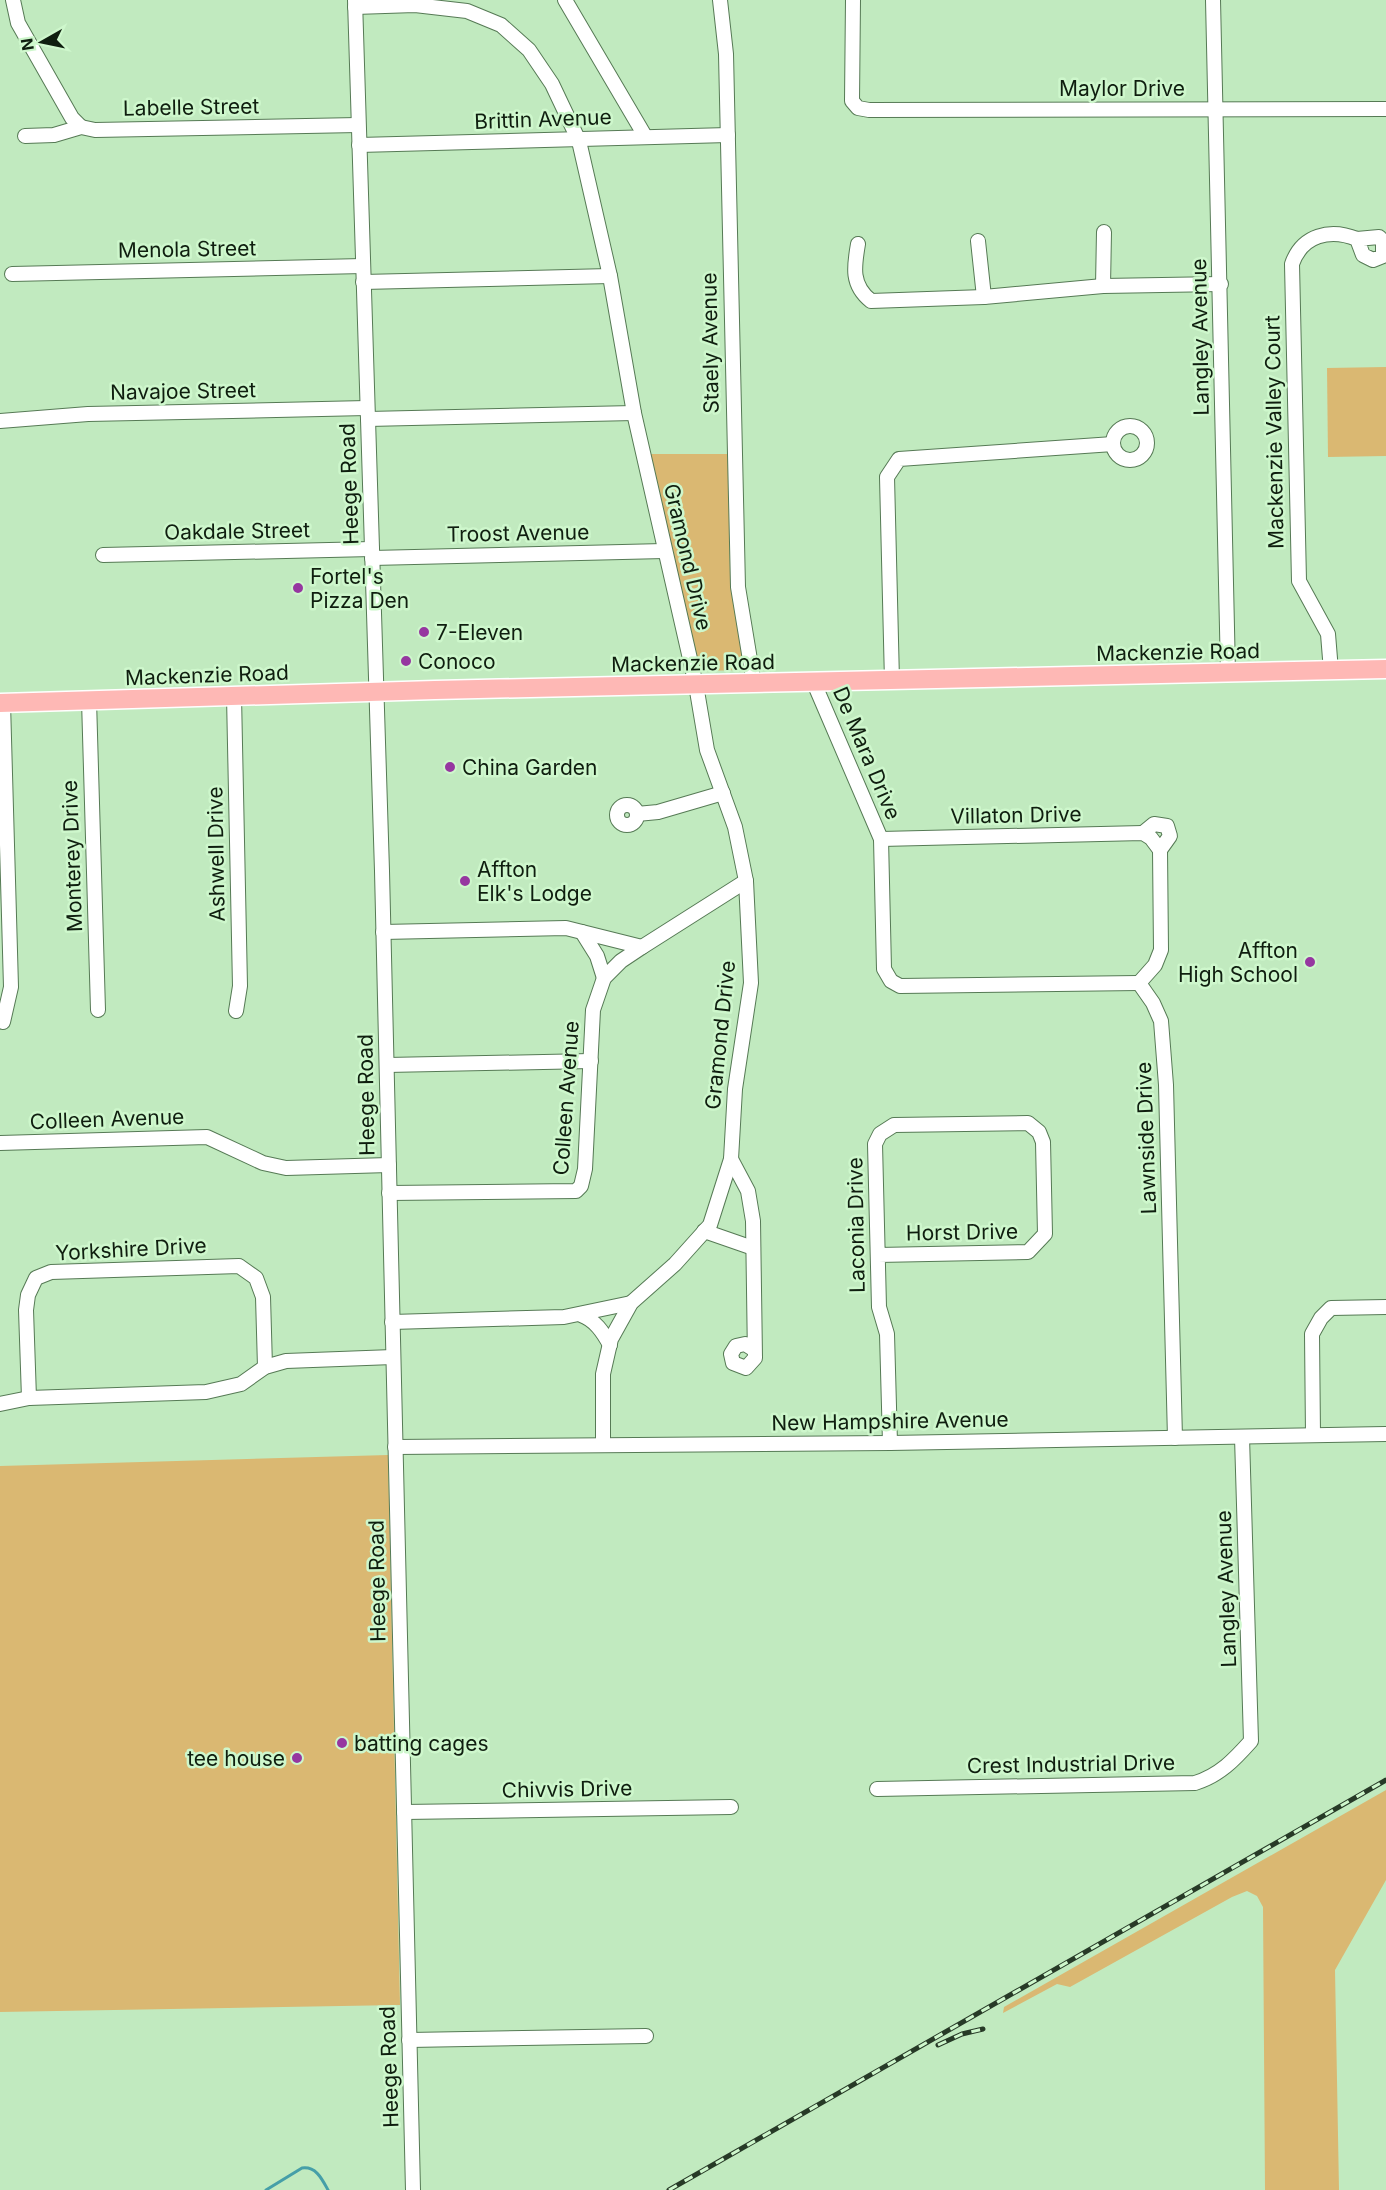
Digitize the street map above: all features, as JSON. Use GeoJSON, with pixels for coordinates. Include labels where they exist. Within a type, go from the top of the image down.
{"type":"FeatureCollection","features":[{"type":"Feature","properties":{"kind":"main road","name":"Mackenzie Road"},"geometry":{"type":"LineString","coordinates":[[2,703],[375,692],[1386,669]]}},
{"type":"Feature","properties":{"kind":"street"},"geometry":{"type":"LineString","coordinates":[[13,0],[18,23],[72,118],[81,127]]}},
{"type":"Feature","properties":{"kind":"street"},"geometry":{"type":"LineString","coordinates":[[565,0],[645,136]]}},
{"type":"Feature","properties":{"kind":"street","name":"Staely Avenue"},"geometry":{"type":"LineString","coordinates":[[720,0],[726,54],[731,370],[738,587],[754,684]]}},
{"type":"Feature","properties":{"kind":"street","name":"Maylor Drive"},"geometry":{"type":"LineString","coordinates":[[853,0],[852,101],[858,108],[869,110],[1386,109]]}},
{"type":"Feature","properties":{"kind":"street","name":"Langley Avenue"},"geometry":{"type":"LineString","coordinates":[[1213,0],[1228,673]]}},
{"type":"Feature","properties":{"kind":"street","name":"Heege Road"},"geometry":{"type":"LineString","coordinates":[[355,4],[387,1065],[413,2190]]}},
{"type":"Feature","properties":{"kind":"street","name":"Gramond Drive"},"geometry":{"type":"LineString","coordinates":[[355,4],[416,5],[467,11],[501,25],[529,50],[552,84],[579,141],[610,276],[634,413],[696,685],[707,750],[735,827],[746,881],[751,983],[735,1089],[730,1159],[721,1195],[710,1225],[675,1263],[631,1303],[610,1345],[603,1374],[603,1445]]}},
{"type":"Feature","properties":{"kind":"street","name":"Labelle Street"},"geometry":{"type":"LineString","coordinates":[[25,136],[54,135],[81,127],[95,130],[358,125]]}},
{"type":"Feature","properties":{"kind":"street","name":"Brittin Avenue"},"geometry":{"type":"LineString","coordinates":[[359,145],[579,141],[645,136],[728,135]]}},
{"type":"Feature","properties":{"kind":"street"},"geometry":{"type":"LineString","coordinates":[[1103,286],[1104,232]]}},
{"type":"Feature","properties":{"kind":"street","name":"Mackenzie Valley Court"},"geometry":{"type":"LineString","coordinates":[[1330,671],[1328,633],[1299,581],[1292,264],[1297,251],[1311,239],[1332,234],[1357,239]]}},
{"type":"Feature","properties":{"kind":"street"},"geometry":{"type":"LineString","coordinates":[[978,241],[984,297]]}},
{"type":"Feature","properties":{"kind":"street"},"geometry":{"type":"LineString","coordinates":[[858,244],[854,271],[861,293],[871,301],[984,297],[1103,286],[1221,284]]}},
{"type":"Feature","properties":{"kind":"street","name":"Menola Street"},"geometry":{"type":"LineString","coordinates":[[12,274],[363,266]]}},
{"type":"Feature","properties":{"kind":"street"},"geometry":{"type":"LineString","coordinates":[[363,282],[610,276]]}},
{"type":"Feature","properties":{"kind":"street","name":"Navajoe Street"},"geometry":{"type":"LineString","coordinates":[[0,421],[88,414],[634,413]]}},
{"type":"Feature","properties":{"kind":"street"},"geometry":{"type":"LineString","coordinates":[[892,681],[887,477],[900,459],[1113,444]]}},
{"type":"Feature","properties":{"kind":"street","name":"Troost Avenue"},"geometry":{"type":"LineString","coordinates":[[372,553],[664,551]]}},
{"type":"Feature","properties":{"kind":"street","name":"Oakdale Street"},"geometry":{"type":"LineString","coordinates":[[103,555],[372,553]]}},
{"type":"Feature","properties":{"kind":"street","name":"De Mara Drive"},"geometry":{"type":"LineString","coordinates":[[814,683],[881,839],[884,969],[891,981],[900,986],[1139,983]]}},
{"type":"Feature","properties":{"kind":"street","name":"Ashwell Drive"},"geometry":{"type":"LineString","coordinates":[[234,696],[240,986],[236,1011]]}},
{"type":"Feature","properties":{"kind":"street","name":"Monterey Drive"},"geometry":{"type":"LineString","coordinates":[[89,700],[98,1010]]}},
{"type":"Feature","properties":{"kind":"street"},"geometry":{"type":"LineString","coordinates":[[2,703],[11,987],[3,1022]]}},
{"type":"Feature","properties":{"kind":"street"},"geometry":{"type":"LineString","coordinates":[[637,814],[658,812],[723,793]]}},
{"type":"Feature","properties":{"kind":"street"},"geometry":{"type":"LineString","coordinates":[[1139,983],[1155,965],[1161,950],[1160,850],[1170,836],[1167,826],[1154,824],[1147,835],[1160,850]]}},
{"type":"Feature","properties":{"kind":"street","name":"Villaton Drive"},"geometry":{"type":"LineString","coordinates":[[881,839],[1147,835]]}},
{"type":"Feature","properties":{"kind":"street","name":"Colleen Avenue"},"geometry":{"type":"LineString","coordinates":[[389,1193],[576,1191],[581,1186],[585,1169],[593,1010],[604,978],[621,961],[746,881]]}},
{"type":"Feature","properties":{"kind":"street"},"geometry":{"type":"LineString","coordinates":[[383,932],[567,928],[642,947]]}},
{"type":"Feature","properties":{"kind":"street"},"geometry":{"type":"LineString","coordinates":[[582,932],[597,956],[604,978]]}},
{"type":"Feature","properties":{"kind":"street","name":"Lawnside Drive"},"geometry":{"type":"LineString","coordinates":[[1139,983],[1153,1003],[1161,1021],[1166,1085],[1175,1438]]}},
{"type":"Feature","properties":{"kind":"street"},"geometry":{"type":"LineString","coordinates":[[387,1065],[591,1061]]}},
{"type":"Feature","properties":{"kind":"street","name":"Laconia Drive"},"geometry":{"type":"LineString","coordinates":[[890,1443],[887,1334],[879,1307],[875,1144],[880,1134],[894,1125],[1028,1123],[1039,1132]]}},
{"type":"Feature","properties":{"kind":"street","name":"Horst Drive"},"geometry":{"type":"LineString","coordinates":[[878,1255],[1028,1252],[1045,1234],[1043,1142],[1039,1132]]}},
{"type":"Feature","properties":{"kind":"street","name":"Colleen Avenue"},"geometry":{"type":"LineString","coordinates":[[0,1143],[207,1137],[263,1163],[286,1168],[389,1165]]}},
{"type":"Feature","properties":{"kind":"street"},"geometry":{"type":"LineString","coordinates":[[730,1159],[748,1191],[753,1248],[753,1349]]}},
{"type":"Feature","properties":{"kind":"street"},"geometry":{"type":"LineString","coordinates":[[704,1231],[753,1248]]}},
{"type":"Feature","properties":{"kind":"street","name":"Yorkshire Drive"},"geometry":{"type":"LineString","coordinates":[[29,1398],[28,1295],[36,1278],[51,1272],[239,1266],[256,1278],[263,1297],[265,1367]]}},
{"type":"Feature","properties":{"kind":"street"},"geometry":{"type":"LineString","coordinates":[[392,1322],[581,1315],[631,1303]]}},
{"type":"Feature","properties":{"kind":"street"},"geometry":{"type":"LineString","coordinates":[[1313,1435],[1312,1334],[1320,1318],[1331,1308],[1386,1306]]}},
{"type":"Feature","properties":{"kind":"street"},"geometry":{"type":"LineString","coordinates":[[581,1315],[589,1318],[604,1332],[610,1345]]}},
{"type":"Feature","properties":{"kind":"street"},"geometry":{"type":"LineString","coordinates":[[0,1404],[29,1398],[206,1392],[241,1384],[265,1367],[286,1361],[393,1358]]}},
{"type":"Feature","properties":{"kind":"street","name":"New Hampshire Avenue"},"geometry":{"type":"LineString","coordinates":[[395,1447],[890,1443],[1386,1434]]}},
{"type":"Feature","properties":{"kind":"street","name":"Langley Avenue"},"geometry":{"type":"LineString","coordinates":[[1242,1437],[1251,1741]]}},
{"type":"Feature","properties":{"kind":"street","name":"Crest Industrial Drive"},"geometry":{"type":"LineString","coordinates":[[877,1789],[1195,1783],[1210,1778],[1226,1768],[1251,1741]]}},
{"type":"Feature","properties":{"kind":"street","name":"Chivvis Drive"},"geometry":{"type":"LineString","coordinates":[[404,1812],[731,1808]]}},
{"type":"Feature","properties":{"kind":"street"},"geometry":{"type":"LineString","coordinates":[[409,2040],[646,2036]]}},
{"type":"Feature","properties":{"kind":"shaded area"},"geometry":{"type":"Polygon","coordinates":[[[1386,367],[1386,456],[1328,457],[1327,368],[1386,367]]]}},
{"type":"Feature","properties":{"kind":"shaded area"},"geometry":{"type":"Polygon","coordinates":[[[650,454],[728,454],[730,574],[744,653],[745,664],[742,670],[702,671],[697,668],[650,454]]]}},
{"type":"Feature","properties":{"kind":"shaded area"},"geometry":{"type":"Polygon","coordinates":[[[388,1455],[400,2005],[0,2012],[0,1466],[388,1455]]]}},
{"type":"Feature","properties":{"kind":"shaded area"},"geometry":{"type":"Polygon","coordinates":[[[1386,1790],[1386,1880],[1335,1970],[1339,2190],[1265,2190],[1263,1907],[1257,1896],[1247,1891],[1232,1897],[1070,1987],[1057,1984],[1003,2013],[1004,2007],[1386,1790]]]}},
{"type":"Feature","properties":{"kind":"waterway"},"geometry":{"type":"LineString","coordinates":[[266,2190],[302,2168],[315,2171],[328,2190]]}},
{"type":"Feature","properties":{"kind":"railway"},"geometry":{"type":"LineString","coordinates":[[669,2190],[1386,1780]]}},
{"type":"Feature","properties":{"kind":"railway"},"geometry":{"type":"LineString","coordinates":[[938,2045],[962,2034],[983,2029]]}},
{"type":"Feature","properties":{"kind":"place","name":"Fortel's Pizza Den"},"geometry":{"type":"Point","coordinates":[298,588]}},
{"type":"Feature","properties":{"kind":"place","name":"7-Eleven"},"geometry":{"type":"Point","coordinates":[424,632]}},
{"type":"Feature","properties":{"kind":"place","name":"Conoco"},"geometry":{"type":"Point","coordinates":[406,661]}},
{"type":"Feature","properties":{"kind":"place","name":"China Garden"},"geometry":{"type":"Point","coordinates":[450,767]}},
{"type":"Feature","properties":{"kind":"place","name":"Affton Elk's Lodge"},"geometry":{"type":"Point","coordinates":[465,881]}},
{"type":"Feature","properties":{"kind":"place","name":"Affton High School"},"geometry":{"type":"Point","coordinates":[1310,962]}},
{"type":"Feature","properties":{"kind":"place","name":"batting cages"},"geometry":{"type":"Point","coordinates":[342,1743]}},
{"type":"Feature","properties":{"kind":"place","name":"tee house"},"geometry":{"type":"Point","coordinates":[297,1758]}}]}
